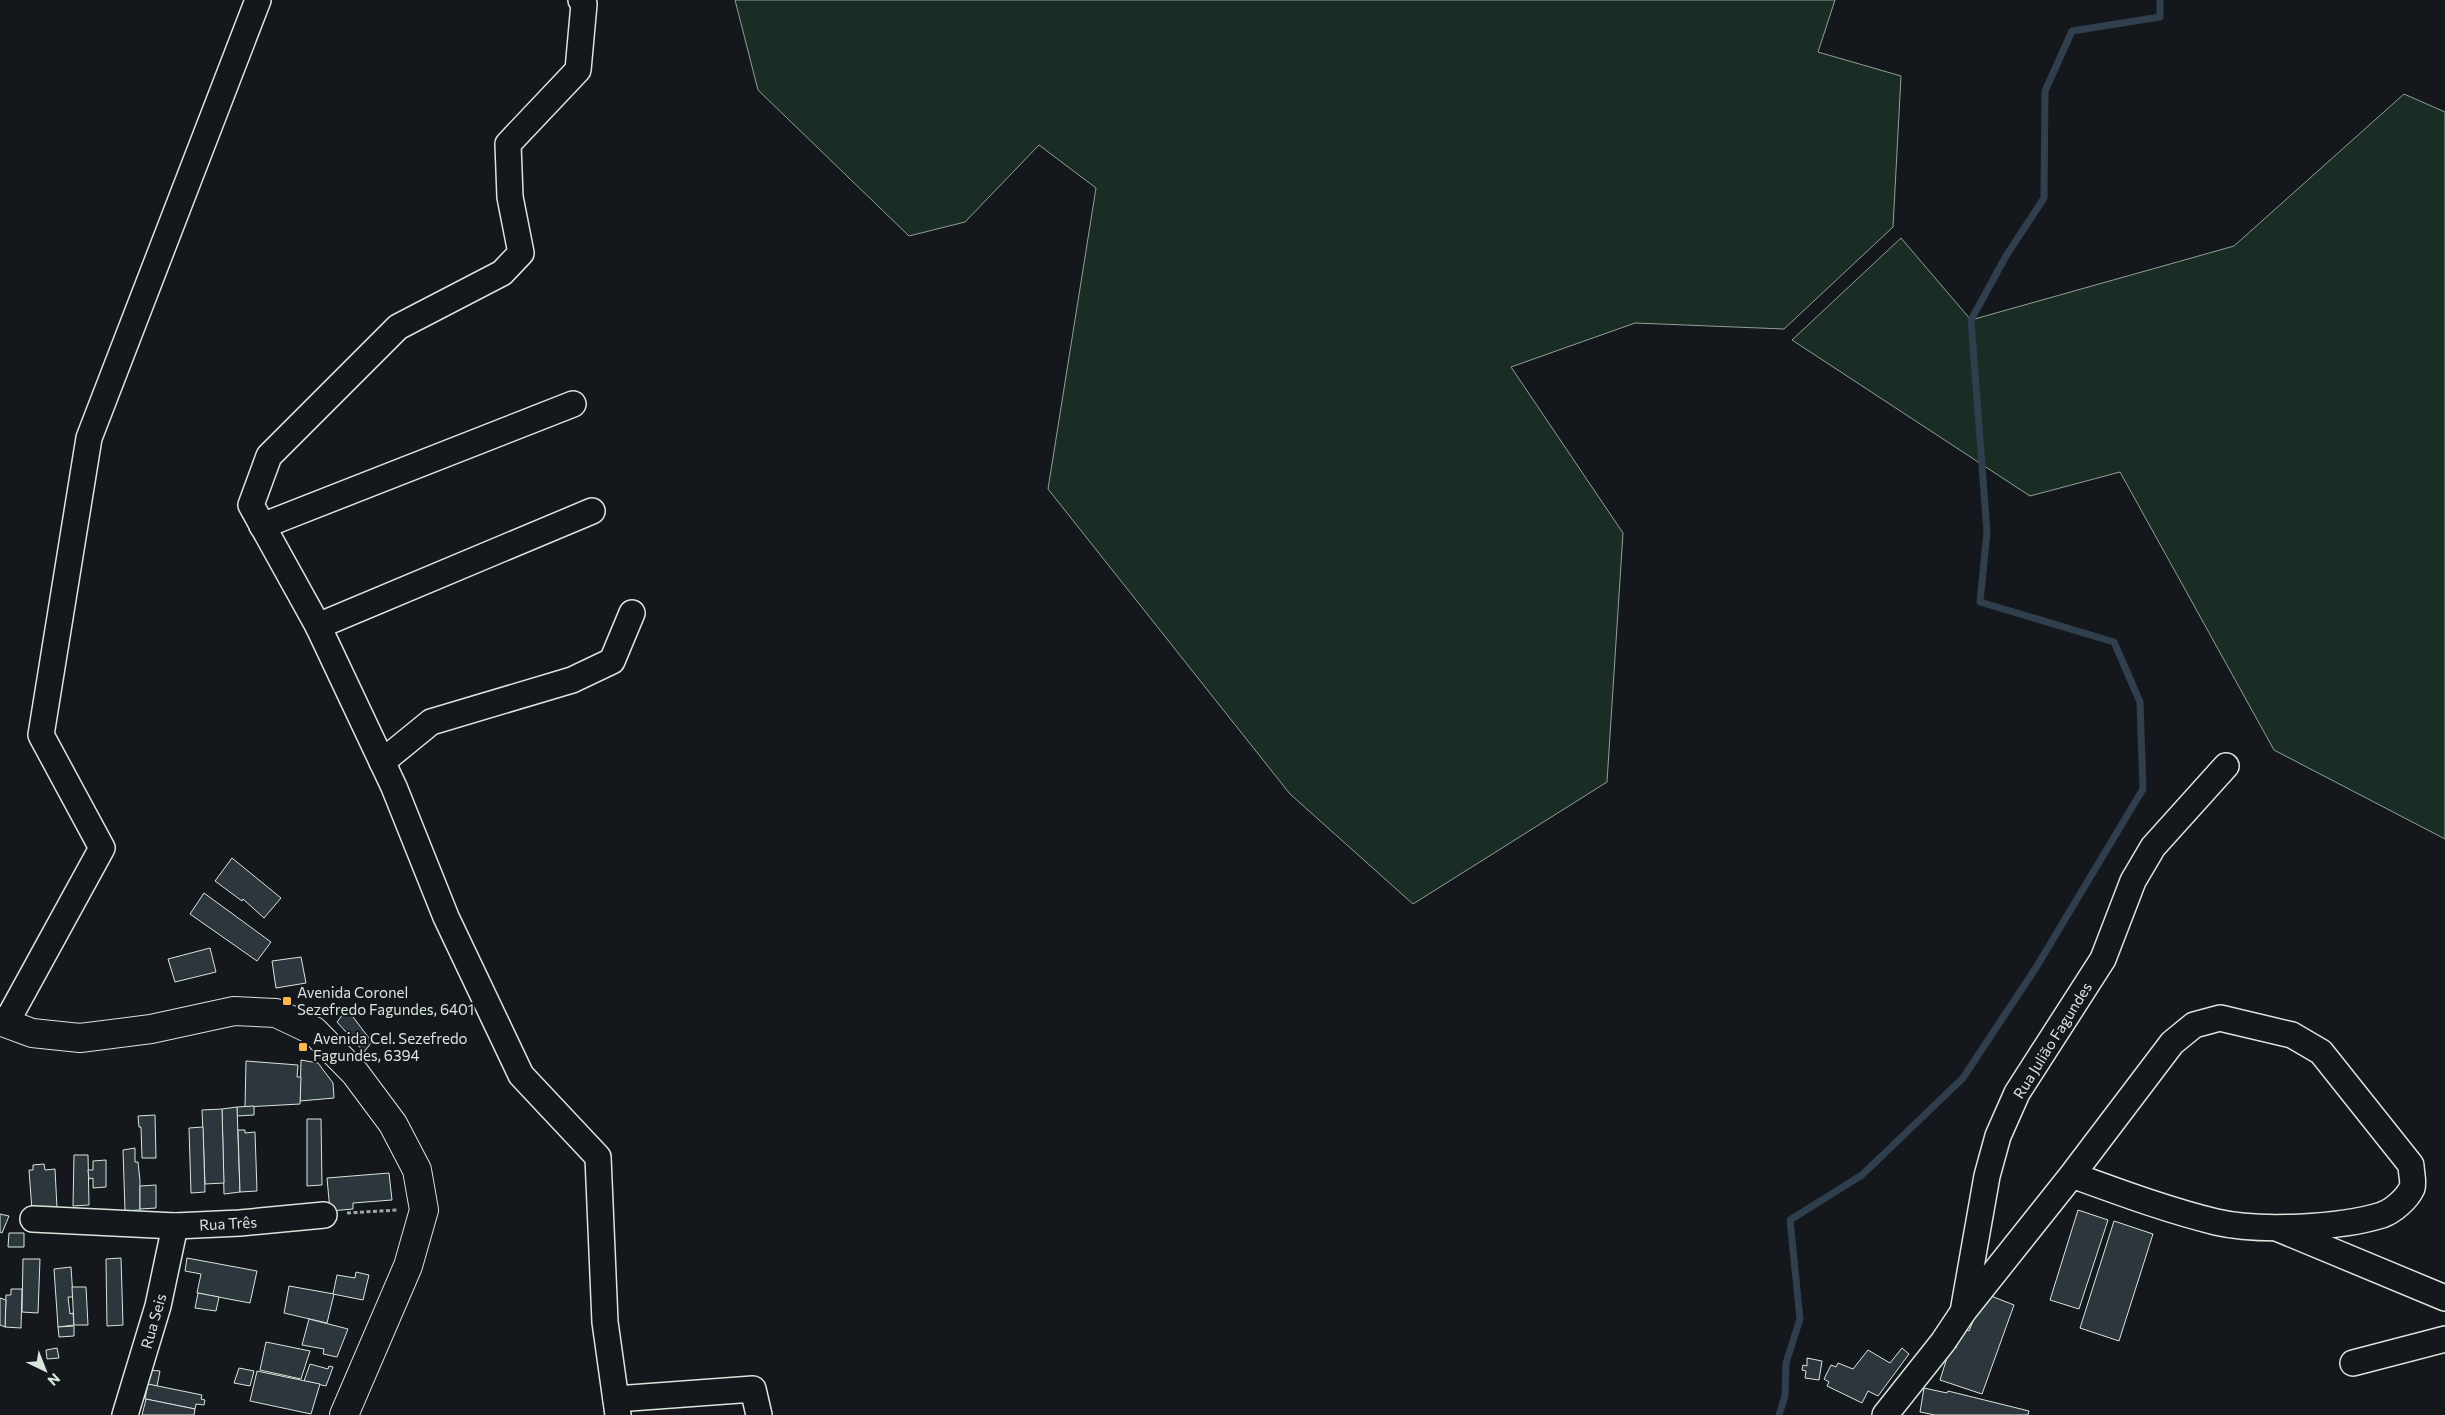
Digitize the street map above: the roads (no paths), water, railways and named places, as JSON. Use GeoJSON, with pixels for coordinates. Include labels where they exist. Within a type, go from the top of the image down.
{"type":"FeatureCollection","features":[{"type":"Feature","properties":{"kind":"main road"},"geometry":{"type":"LineString","coordinates":[[3,1022],[32,1033],[80,1038],[151,1030],[234,1011],[276,1013],[314,1032],[355,1073],[388,1117],[417,1170],[424,1210],[408,1266],[344,1415]]}},
{"type":"Feature","properties":{"kind":"street"},"geometry":{"type":"LineString","coordinates":[[3,1022],[102,848],[41,735],[89,438],[258,0]]}},
{"type":"Feature","properties":{"kind":"street"},"geometry":{"type":"LineString","coordinates":[[581,0],[584,4],[578,70],[508,144],[510,197],[521,253],[502,273],[398,327],[269,456],[251,505],[318,626],[382,762],[446,917],[521,1075],[598,1157],[605,1322],[617,1407],[753,1389],[760,1415]]}},
{"type":"Feature","properties":{"kind":"street"},"geometry":{"type":"LineString","coordinates":[[262,526],[573,404]]}},
{"type":"Feature","properties":{"kind":"street"},"geometry":{"type":"LineString","coordinates":[[318,626],[592,511]]}},
{"type":"Feature","properties":{"kind":"street"},"geometry":{"type":"LineString","coordinates":[[382,762],[430,722],[572,680],[612,661],[632,613]]}},
{"type":"Feature","properties":{"kind":"street","name":"Rua Julião Fagundes"},"geometry":{"type":"LineString","coordinates":[[1885,1415],[1943,1342],[1963,1312],[1987,1176],[1998,1136],[2016,1093],[2103,959],[2134,881],[2153,848],[2226,766]]}},
{"type":"Feature","properties":{"kind":"street"},"geometry":{"type":"LineString","coordinates":[[1963,1312],[2072,1176],[2172,1042],[2194,1025],[2220,1018],[2292,1035],[2322,1052],[2411,1165],[2412,1186],[2402,1202],[2383,1215],[2342,1223],[2274,1227],[2218,1222],[2154,1204],[2072,1176]]}},
{"type":"Feature","properties":{"kind":"street","name":"Rua Três"},"geometry":{"type":"LineString","coordinates":[[33,1219],[175,1226],[240,1223],[324,1215]]}},
{"type":"Feature","properties":{"kind":"street","name":"Rua Seis"},"geometry":{"type":"LineString","coordinates":[[125,1415],[158,1306],[175,1226]]}},
{"type":"Feature","properties":{"kind":"street"},"geometry":{"type":"LineString","coordinates":[[2274,1227],[2445,1298]]}},
{"type":"Feature","properties":{"kind":"street"},"geometry":{"type":"LineString","coordinates":[[2353,1363],[2445,1339]]}},
{"type":"Feature","properties":{"kind":"waterway"},"geometry":{"type":"LineString","coordinates":[[1779,1415],[1785,1396],[1786,1363],[1800,1319],[1790,1220],[1862,1175],[1963,1078],[2037,966],[2143,789],[2140,702],[2114,642],[1980,602],[1987,532],[1971,320],[2006,256],[2044,198],[2045,91],[2072,31],[2160,17],[2160,0]]}},
{"type":"Feature","properties":{"kind":"place","name":"Avenida Coronel Sezefredo Fagundes, 6401"},"geometry":{"type":"Point","coordinates":[287,1001]}},
{"type":"Feature","properties":{"kind":"place","name":"Avenida Cel. Sezefredo Fagundes, 6394"},"geometry":{"type":"Point","coordinates":[303,1047]}}]}
